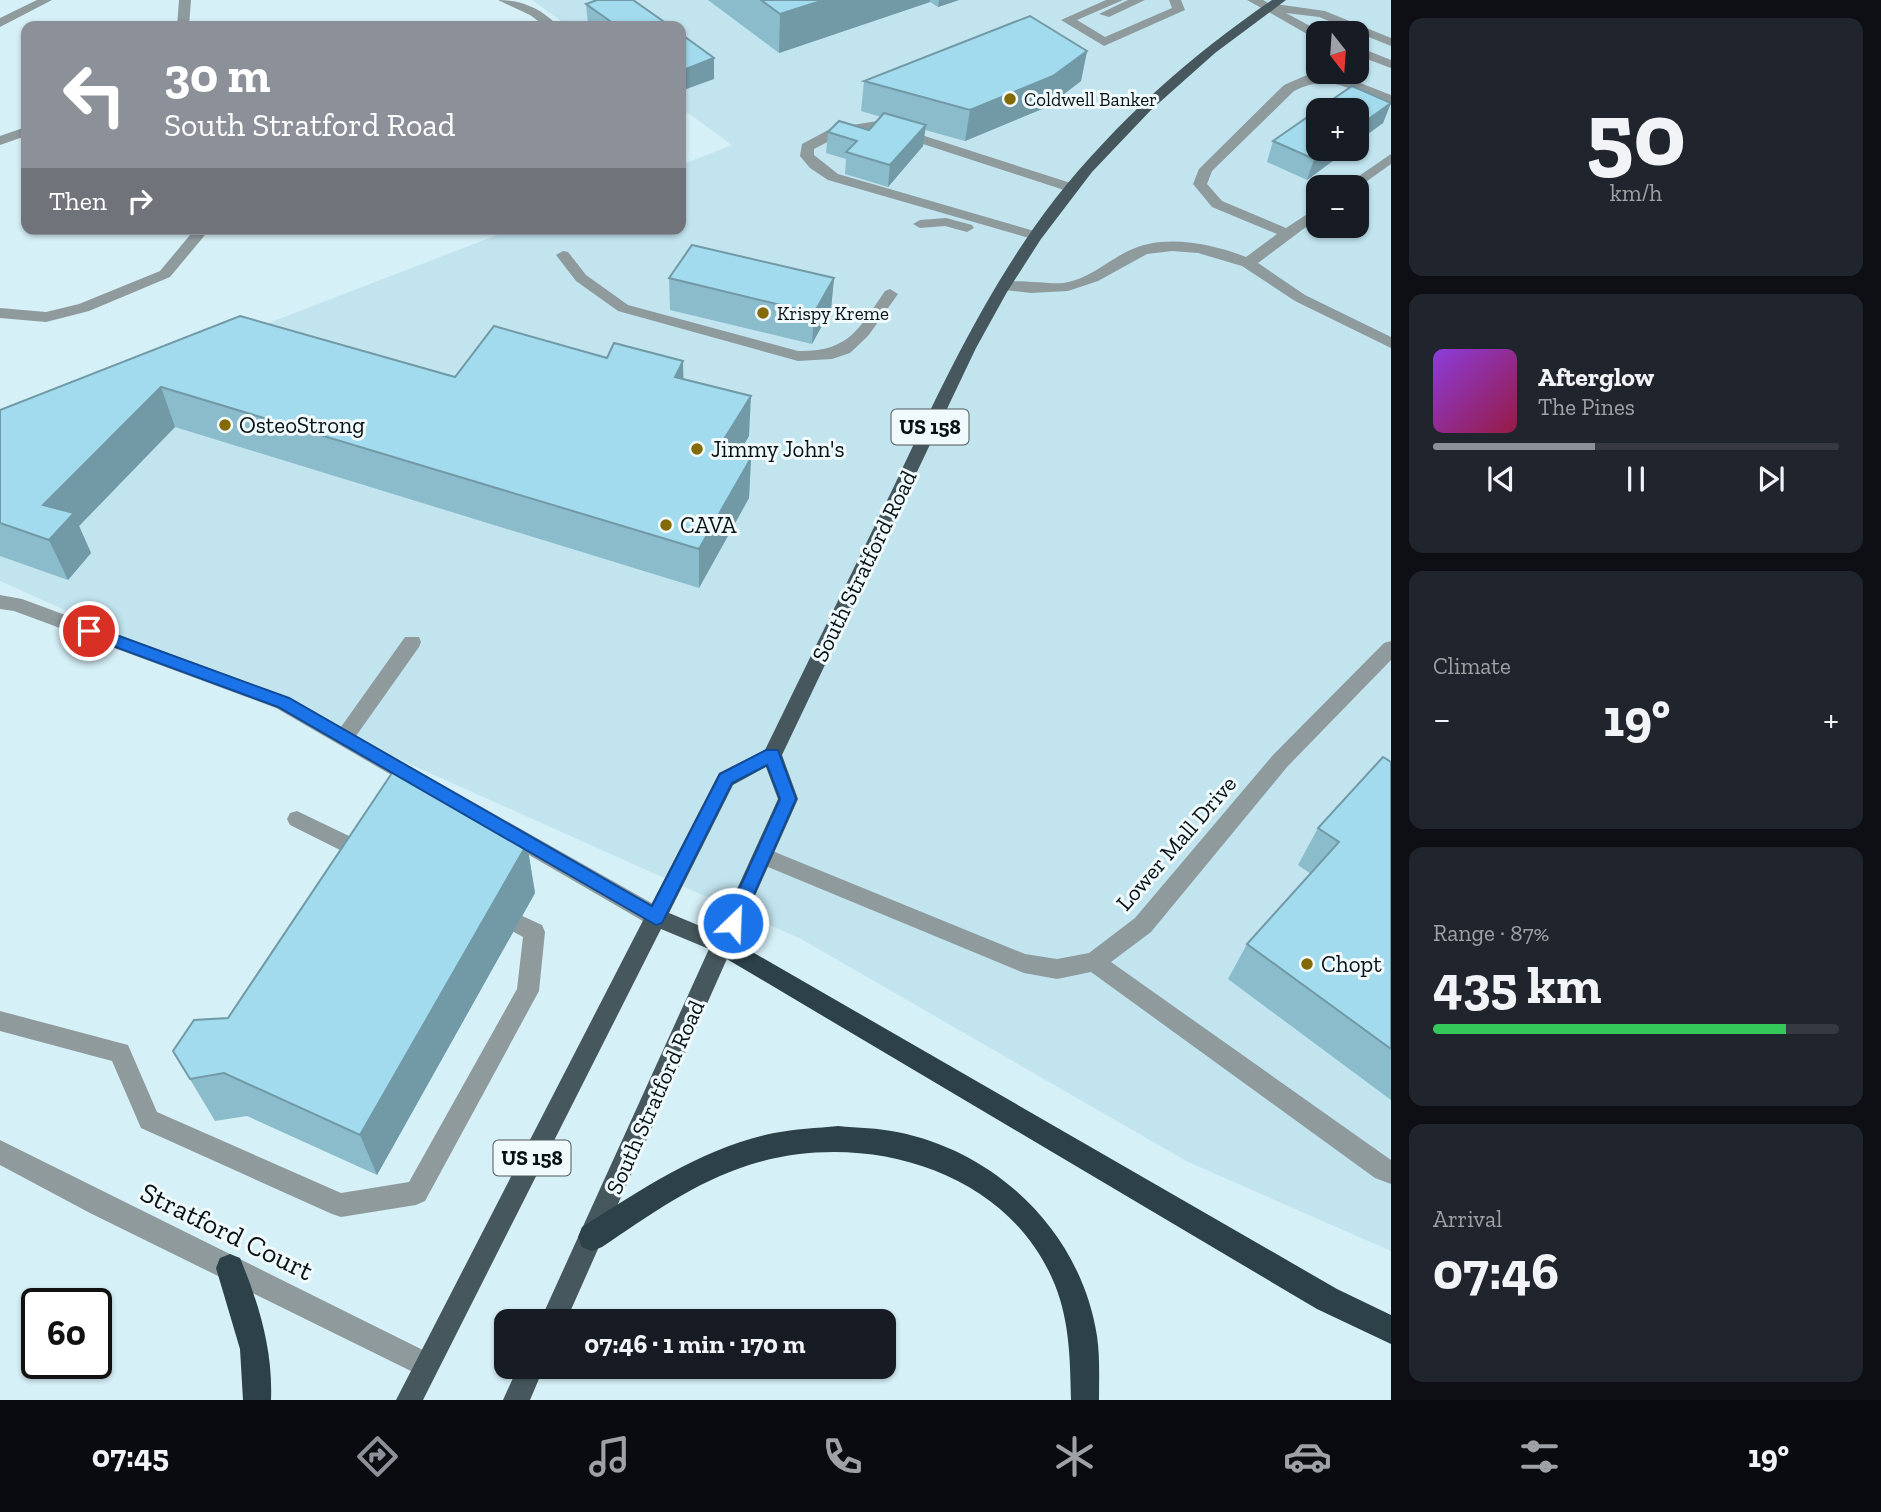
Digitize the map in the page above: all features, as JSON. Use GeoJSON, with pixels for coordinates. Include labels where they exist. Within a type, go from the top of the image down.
{"type":"FeatureCollection","features":[{"type":"Feature","properties":{"kind":"highway"},"geometry":{"type":"LineString","coordinates":[[723,945],[1327,1299],[1391,1330]]}},
{"type":"Feature","properties":{"kind":"highway"},"geometry":{"type":"LineString","coordinates":[[592,1237],[661,1191],[733,1157],[776,1145],[822,1139],[868,1139],[911,1146],[952,1162],[995,1187],[1031,1221],[1060,1263],[1080,1312],[1088,1364],[1085,1400]]}},
{"type":"Feature","properties":{"kind":"highway"},"geometry":{"type":"LineString","coordinates":[[230,1268],[253,1334],[259,1380],[257,1400]]}},
{"type":"Feature","properties":{"kind":"main road","name":"South Stratford Road"},"geometry":{"type":"LineString","coordinates":[[559,1309],[788,799],[772,755],[939,410],[1004,285],[1032,241],[1072,188],[1122,130],[1168,86],[1218,45],[1275,4]]}},
{"type":"Feature","properties":{"kind":"main road","name":"US 158"},"geometry":{"type":"LineString","coordinates":[[409,1400],[726,779],[772,755]]}},
{"type":"Feature","properties":{"kind":"main road"},"geometry":{"type":"LineString","coordinates":[[656,917],[723,945]]}},
{"type":"Feature","properties":{"kind":"main road"},"geometry":{"type":"LineString","coordinates":[[516,1400],[526,1379]]}},
{"type":"Feature","properties":{"kind":"street"},"geometry":{"type":"LineString","coordinates":[[0,23],[46,0]]}},
{"type":"Feature","properties":{"kind":"street"},"geometry":{"type":"LineString","coordinates":[[183,21],[185,0]]}},
{"type":"Feature","properties":{"kind":"street"},"geometry":{"type":"LineString","coordinates":[[504,0],[534,12],[546,21]]}},
{"type":"Feature","properties":{"kind":"street"},"geometry":{"type":"LineString","coordinates":[[1117,0],[1066,20],[1104,42],[1179,10],[1175,0]]}},
{"type":"Feature","properties":{"kind":"street"},"geometry":{"type":"LineString","coordinates":[[1075,17],[1092,19],[1139,0]]}},
{"type":"Feature","properties":{"kind":"street"},"geometry":{"type":"LineString","coordinates":[[1253,0],[1321,14],[1391,42]]}},
{"type":"Feature","properties":{"kind":"street"},"geometry":{"type":"LineString","coordinates":[[1275,4],[1306,30]]}},
{"type":"Feature","properties":{"kind":"street"},"geometry":{"type":"LineString","coordinates":[[1369,55],[1391,64]]}},
{"type":"Feature","properties":{"kind":"street"},"geometry":{"type":"LineString","coordinates":[[1287,233],[1217,204],[1205,194],[1200,184],[1206,169],[1289,88],[1307,79],[1337,78],[1391,100]]}},
{"type":"Feature","properties":{"kind":"street"},"geometry":{"type":"LineString","coordinates":[[1032,241],[833,177],[815,166],[807,156],[807,147],[838,131],[878,125],[1072,188]]}},
{"type":"Feature","properties":{"kind":"street"},"geometry":{"type":"LineString","coordinates":[[0,141],[21,133]]}},
{"type":"Feature","properties":{"kind":"street"},"geometry":{"type":"LineString","coordinates":[[1367,175],[1391,158]]}},
{"type":"Feature","properties":{"kind":"street"},"geometry":{"type":"LineString","coordinates":[[1248,264],[1306,220]]}},
{"type":"Feature","properties":{"kind":"street"},"geometry":{"type":"LineString","coordinates":[[920,224],[946,222],[1032,241]]}},
{"type":"Feature","properties":{"kind":"street"},"geometry":{"type":"LineString","coordinates":[[0,313],[46,317],[84,308],[165,274],[198,235]]}},
{"type":"Feature","properties":{"kind":"street"},"geometry":{"type":"LineString","coordinates":[[1004,285],[1041,290],[1062,289],[1097,276],[1128,255],[1160,247],[1208,252],[1248,264],[1300,298],[1391,343]]}},
{"type":"Feature","properties":{"kind":"street"},"geometry":{"type":"LineString","coordinates":[[563,255],[581,278],[623,308],[798,356],[824,356],[852,346],[890,295]]}},
{"type":"Feature","properties":{"kind":"street"},"geometry":{"type":"LineString","coordinates":[[0,602],[16,604],[283,703],[656,917]]}},
{"type":"Feature","properties":{"kind":"street"},"geometry":{"type":"LineString","coordinates":[[344,738],[412,642]]}},
{"type":"Feature","properties":{"kind":"street","name":"Lower Mall Drive"},"geometry":{"type":"LineString","coordinates":[[763,856],[1024,962],[1057,969],[1094,962],[1143,925],[1280,761],[1391,648]]}},
{"type":"Feature","properties":{"kind":"street"},"geometry":{"type":"LineString","coordinates":[[297,819],[381,861]]}},
{"type":"Feature","properties":{"kind":"street"},"geometry":{"type":"LineString","coordinates":[[0,1021],[120,1052],[149,1120],[341,1205],[416,1193],[528,991],[534,932],[518,923]]}},
{"type":"Feature","properties":{"kind":"street"},"geometry":{"type":"LineString","coordinates":[[1094,962],[1384,1170],[1391,1172]]}},
{"type":"Feature","properties":{"kind":"street","name":"Stratford Court"},"geometry":{"type":"LineString","coordinates":[[0,1152],[426,1365]]}},
{"type":"Feature","properties":{"kind":"shaded area"},"geometry":{"type":"Polygon","coordinates":[[[532,0],[1391,0],[1391,1251],[1188,1162],[801,939],[0,581],[0,426],[497,235],[686,235],[686,163],[732,145],[686,112],[686,21],[561,21],[532,0]]]}},
{"type":"Feature","properties":{"kind":"building"},"geometry":{"type":"Polygon","coordinates":[[[597,0],[633,0],[663,21],[610,21],[586,4],[597,0]]]}},
{"type":"Feature","properties":{"kind":"building"},"geometry":{"type":"Polygon","coordinates":[[[761,0],[824,0],[780,14],[761,0]]]}},
{"type":"Feature","properties":{"kind":"building"},"geometry":{"type":"Polygon","coordinates":[[[1030,16],[1087,51],[1053,76],[970,110],[864,81],[1030,16]]]}},
{"type":"Feature","properties":{"kind":"building"},"geometry":{"type":"Polygon","coordinates":[[[686,38],[714,58],[686,69],[686,38]]]}},
{"type":"Feature","properties":{"kind":"building"},"geometry":{"type":"Polygon","coordinates":[[[1352,86],[1391,103],[1369,119],[1369,98],[1335,98],[1352,86]]]}},
{"type":"Feature","properties":{"kind":"building"},"geometry":{"type":"Polygon","coordinates":[[[884,113],[926,125],[890,165],[846,152],[857,141],[828,132],[839,121],[869,130],[884,113]]]}},
{"type":"Feature","properties":{"kind":"building"},"geometry":{"type":"Polygon","coordinates":[[[1306,118],[1306,155],[1273,141],[1306,118]]]}},
{"type":"Feature","properties":{"kind":"building"},"geometry":{"type":"Polygon","coordinates":[[[692,245],[834,278],[814,313],[669,278],[692,245]]]}},
{"type":"Feature","properties":{"kind":"building"},"geometry":{"type":"Polygon","coordinates":[[[240,316],[455,377],[494,326],[607,358],[614,343],[683,361],[675,377],[751,396],[718,449],[751,458],[699,549],[161,387],[43,505],[74,513],[49,540],[0,523],[0,410],[240,316]]]}},
{"type":"Feature","properties":{"kind":"building"},"geometry":{"type":"Polygon","coordinates":[[[1383,757],[1391,762],[1391,1049],[1247,944],[1339,842],[1318,828],[1383,757]]]}},
{"type":"Feature","properties":{"kind":"building"},"geometry":{"type":"Polygon","coordinates":[[[394,770],[527,844],[360,1135],[224,1073],[190,1079],[173,1051],[194,1020],[228,1018],[394,770]]]}},
{"type":"Feature","properties":{"kind":"place","name":"Coldwell Banker"},"geometry":{"type":"Point","coordinates":[1010,99]}},
{"type":"Feature","properties":{"kind":"place","name":"Krispy Kreme"},"geometry":{"type":"Point","coordinates":[763,313]}},
{"type":"Feature","properties":{"kind":"place","name":"OsteoStrong"},"geometry":{"type":"Point","coordinates":[225,425]}},
{"type":"Feature","properties":{"kind":"place","name":"Jimmy John's"},"geometry":{"type":"Point","coordinates":[697,449]}},
{"type":"Feature","properties":{"kind":"place","name":"CAVA"},"geometry":{"type":"Point","coordinates":[666,525]}},
{"type":"Feature","properties":{"kind":"place","name":"Chopt"},"geometry":{"type":"Point","coordinates":[1307,964]}},
{"type":"Feature","properties":{"kind":"route"},"geometry":{"type":"LineString","coordinates":[[89,631],[283,703],[656,917],[726,779],[772,755],[788,799],[733,923]]}}]}
